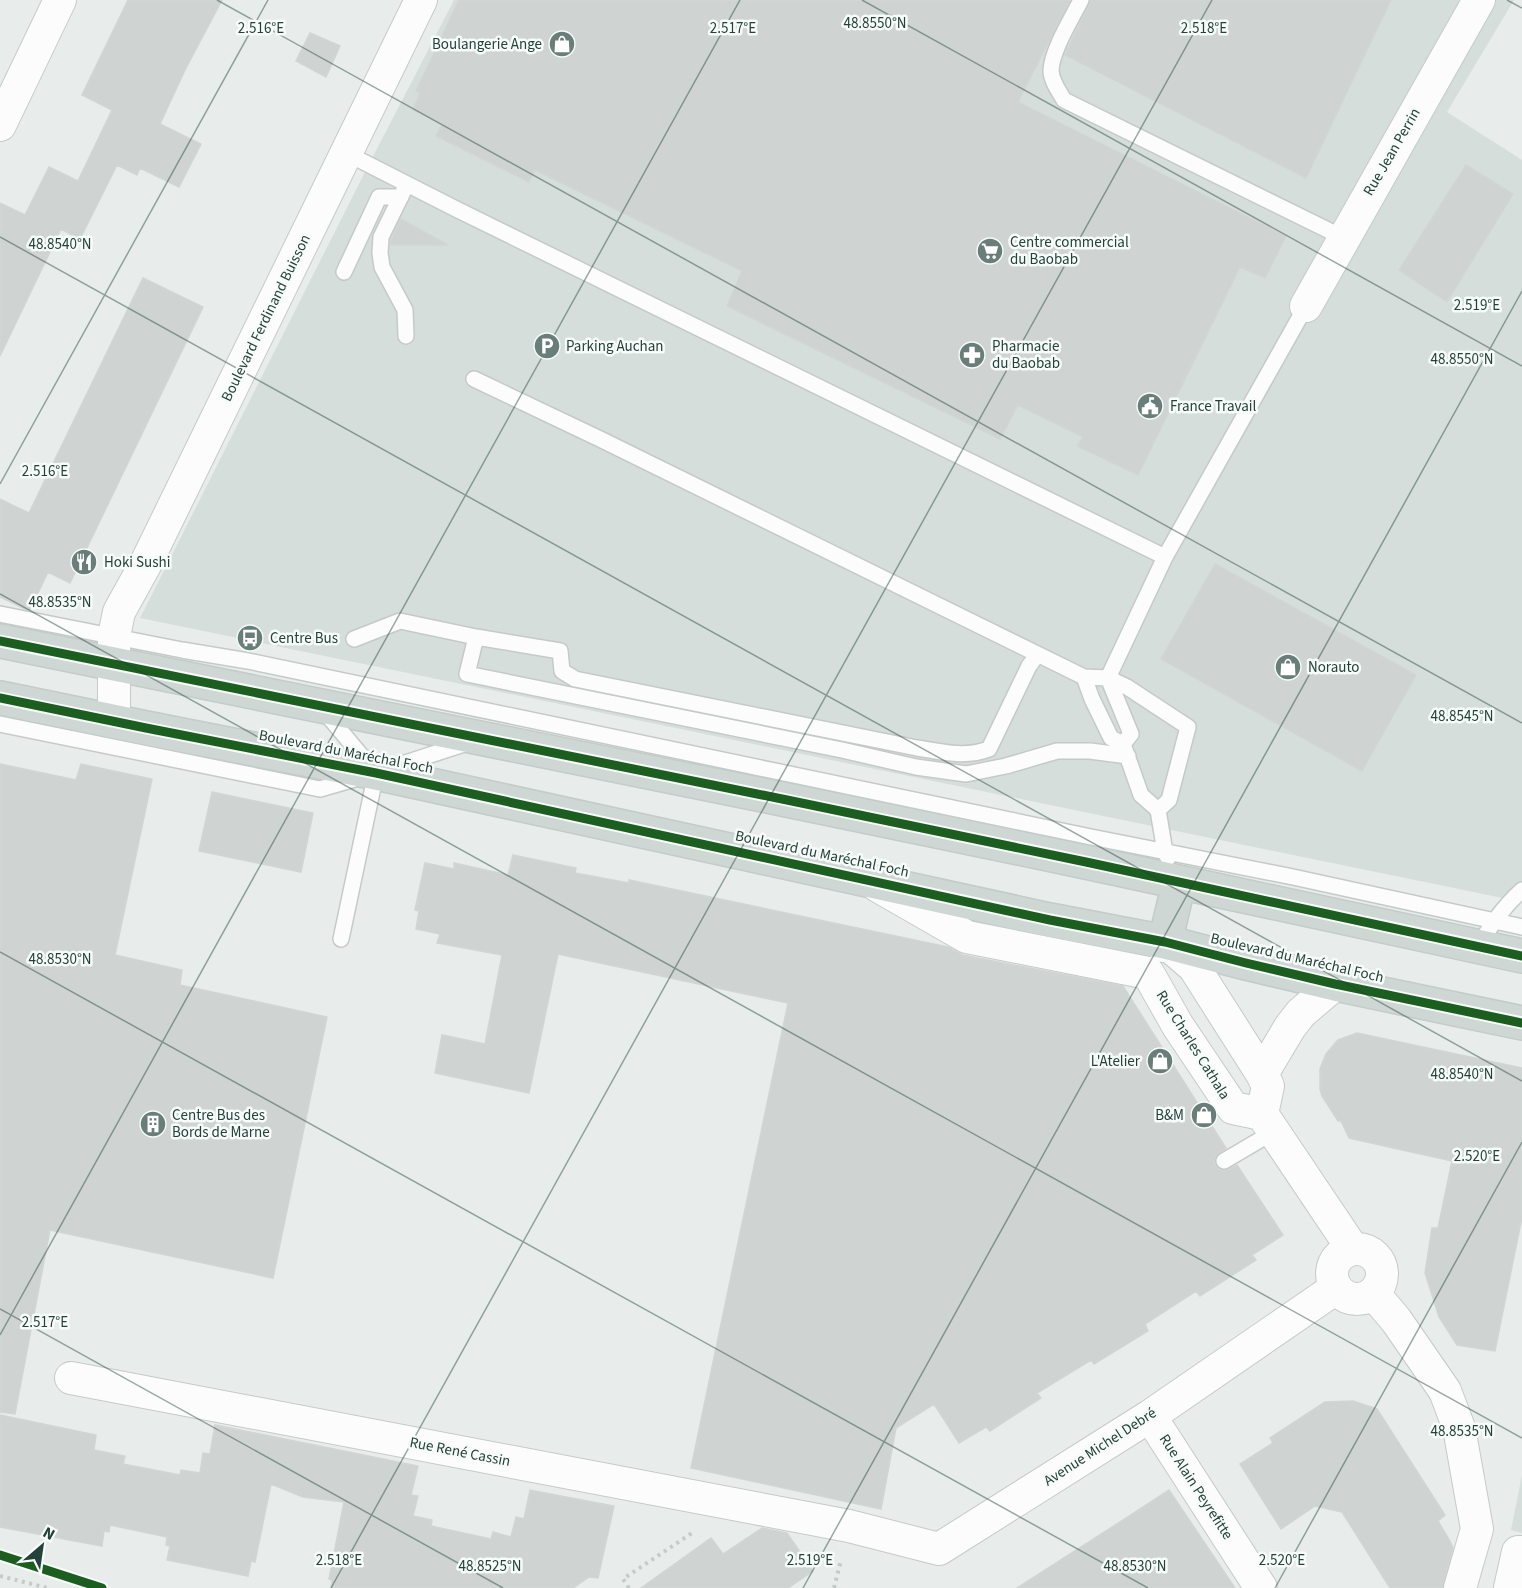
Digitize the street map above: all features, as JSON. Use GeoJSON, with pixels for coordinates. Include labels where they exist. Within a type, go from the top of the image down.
{"type":"FeatureCollection","features":[{"type":"Feature","properties":{"kind":"main road"},"geometry":{"type":"LineString","coordinates":[[0,641],[114,650],[320,706],[833,809],[1179,883],[1486,934],[1522,956]]}},
{"type":"Feature","properties":{"kind":"main road","name":"Boulevard du Maréchal Foch"},"geometry":{"type":"LineString","coordinates":[[0,698],[376,773],[1050,920],[1165,942],[1335,984],[1522,1023]]}},
{"type":"Feature","properties":{"kind":"main road"},"geometry":{"type":"LineString","coordinates":[[1165,942],[1179,883]]}},
{"type":"Feature","properties":{"kind":"street"},"geometry":{"type":"LineString","coordinates":[[0,125],[60,0]]}},
{"type":"Feature","properties":{"kind":"street","name":"Boulevard Ferdinand Buisson"},"geometry":{"type":"LineString","coordinates":[[114,721],[114,650],[119,612],[145,565],[421,0]]}},
{"type":"Feature","properties":{"kind":"street","name":"Rue Jean Perrin"},"geometry":{"type":"LineString","coordinates":[[1306,306],[1479,0]]}},
{"type":"Feature","properties":{"kind":"street"},"geometry":{"type":"LineString","coordinates":[[866,879],[967,937],[1148,973],[1165,942],[1194,967],[1262,1074],[1268,1086],[1268,1123],[1352,1248]]}},
{"type":"Feature","properties":{"kind":"street","name":"Rue Charles Cathala"},"geometry":{"type":"LineString","coordinates":[[1148,973],[1178,1026],[1233,1108],[1268,1123]]}},
{"type":"Feature","properties":{"kind":"street"},"geometry":{"type":"LineString","coordinates":[[1262,1074],[1301,1013],[1335,984]]}},
{"type":"Feature","properties":{"kind":"street"},"geometry":{"type":"LineString","coordinates":[[1352,1248],[1368,1251],[1380,1263],[1382,1279],[1373,1293],[1366,1297],[1349,1298],[1336,1288],[1331,1272],[1333,1264],[1344,1251],[1352,1248]]}},
{"type":"Feature","properties":{"kind":"street","name":"Avenue Michel Debré"},"geometry":{"type":"LineString","coordinates":[[849,1526],[939,1550],[1150,1416],[1336,1288]]}},
{"type":"Feature","properties":{"kind":"street"},"geometry":{"type":"LineString","coordinates":[[1373,1293],[1396,1320],[1445,1391],[1459,1428],[1477,1529],[1460,1588]]}},
{"type":"Feature","properties":{"kind":"street","name":"Rue René Cassin"},"geometry":{"type":"LineString","coordinates":[[72,1378],[849,1526]]}},
{"type":"Feature","properties":{"kind":"street","name":"Rue Alain Peyrefitte"},"geometry":{"type":"LineString","coordinates":[[1150,1416],[1261,1588]]}},
{"type":"Feature","properties":{"kind":"street"},"geometry":{"type":"LineString","coordinates":[[1510,1588],[1518,1552],[1522,1552]]}},
{"type":"Feature","properties":{"kind":"lane"},"geometry":{"type":"LineString","coordinates":[[1081,0],[1055,54],[1051,72],[1055,85],[1064,100],[1344,238]]}},
{"type":"Feature","properties":{"kind":"lane"},"geometry":{"type":"LineString","coordinates":[[346,153],[404,190],[1165,557]]}},
{"type":"Feature","properties":{"kind":"lane"},"geometry":{"type":"LineString","coordinates":[[344,272],[379,197],[404,190]]}},
{"type":"Feature","properties":{"kind":"lane"},"geometry":{"type":"LineString","coordinates":[[404,190],[381,237],[380,253],[382,267],[405,310],[406,336]]}},
{"type":"Feature","properties":{"kind":"lane"},"geometry":{"type":"LineString","coordinates":[[1125,750],[1131,734],[1108,678],[1165,557],[1306,306]]}},
{"type":"Feature","properties":{"kind":"lane"},"geometry":{"type":"LineString","coordinates":[[474,379],[1084,677],[1108,678],[1127,687],[1188,727],[1168,800],[1158,810]]}},
{"type":"Feature","properties":{"kind":"lane"},"geometry":{"type":"LineString","coordinates":[[0,614],[114,650],[182,650],[248,660],[1274,873],[1486,934],[1522,927]]}},
{"type":"Feature","properties":{"kind":"lane"},"geometry":{"type":"LineString","coordinates":[[354,639],[400,621],[476,638],[560,651],[562,671],[575,679],[917,748],[961,754],[978,753],[989,748],[1029,666],[1038,655]]}},
{"type":"Feature","properties":{"kind":"lane"},"geometry":{"type":"LineString","coordinates":[[476,638],[467,674],[916,766],[966,774],[1006,766],[1057,751],[1125,750]]}},
{"type":"Feature","properties":{"kind":"lane"},"geometry":{"type":"LineString","coordinates":[[1084,677],[1111,738],[1125,750],[1141,795],[1158,810],[1165,852],[1179,883]]}},
{"type":"Feature","properties":{"kind":"lane"},"geometry":{"type":"LineString","coordinates":[[320,706],[376,773]]}},
{"type":"Feature","properties":{"kind":"lane"},"geometry":{"type":"LineString","coordinates":[[0,724],[320,789],[481,738]]}},
{"type":"Feature","properties":{"kind":"lane"},"geometry":{"type":"LineString","coordinates":[[341,939],[376,773]]}},
{"type":"Feature","properties":{"kind":"lane"},"geometry":{"type":"LineString","coordinates":[[1486,934],[1508,903],[1522,890]]}},
{"type":"Feature","properties":{"kind":"lane"},"geometry":{"type":"LineString","coordinates":[[1224,1161],[1268,1123]]}},
{"type":"Feature","properties":{"kind":"path"},"geometry":{"type":"LineString","coordinates":[[629,1588],[623,1579],[694,1531],[700,1498]]}},
{"type":"Feature","properties":{"kind":"path"},"geometry":{"type":"LineString","coordinates":[[0,1576],[48,1588]]}},
{"type":"Feature","properties":{"kind":"shaded area"},"geometry":{"type":"Polygon","coordinates":[[[454,0],[1514,0],[1447,112],[1522,160],[1522,902],[140,618],[454,0]]]}},
{"type":"Feature","properties":{"kind":"shaded area"},"geometry":{"type":"Polygon","coordinates":[[[1522,1475],[1522,1533],[1511,1530],[1522,1475]]]}},
{"type":"Feature","properties":{"kind":"building"},"geometry":{"type":"Polygon","coordinates":[[[128,0],[222,0],[160,124],[201,144],[179,187],[140,168],[137,175],[117,165],[80,239],[61,229],[0,356],[0,203],[25,215],[49,167],[78,181],[112,110],[82,95],[128,0]]]}},
{"type":"Feature","properties":{"kind":"building","name":"Centre commercial du Baobab"},"geometry":{"type":"Polygon","coordinates":[[[459,0],[1070,0],[1018,102],[1286,236],[1265,278],[1240,267],[1138,475],[1077,446],[1083,437],[1018,405],[1000,439],[727,306],[742,271],[535,170],[529,182],[436,136],[442,124],[413,110],[420,93],[416,91],[459,0]]]}},
{"type":"Feature","properties":{"kind":"building"},"geometry":{"type":"Polygon","coordinates":[[[1091,0],[1391,0],[1306,178],[1065,55],[1091,0]]]}},
{"type":"Feature","properties":{"kind":"building"},"geometry":{"type":"Polygon","coordinates":[[[310,33],[340,46],[326,77],[296,61],[310,33]]]}},
{"type":"Feature","properties":{"kind":"building"},"geometry":{"type":"Polygon","coordinates":[[[1466,165],[1513,194],[1447,302],[1399,270],[1466,165]]]}},
{"type":"Feature","properties":{"kind":"building"},"geometry":{"type":"Polygon","coordinates":[[[401,219],[448,245],[390,245],[401,219]]]}},
{"type":"Feature","properties":{"kind":"building"},"geometry":{"type":"Polygon","coordinates":[[[143,278],[203,307],[70,583],[48,572],[30,610],[25,609],[0,597],[0,499],[29,513],[143,278]]]}},
{"type":"Feature","properties":{"kind":"building","name":"Norauto"},"geometry":{"type":"Polygon","coordinates":[[[1215,564],[1416,675],[1362,771],[1161,659],[1215,564]]]}},
{"type":"Feature","properties":{"kind":"building","name":"Centre Bus des Bords de Marne"},"geometry":{"type":"Polygon","coordinates":[[[0,764],[76,780],[81,764],[152,779],[115,955],[182,970],[180,985],[327,1017],[273,1278],[50,1230],[15,1414],[0,1412],[0,764]]]}},
{"type":"Feature","properties":{"kind":"building"},"geometry":{"type":"Polygon","coordinates":[[[212,792],[313,813],[301,872],[199,851],[212,792]]]}},
{"type":"Feature","properties":{"kind":"building"},"geometry":{"type":"Polygon","coordinates":[[[513,855],[576,868],[575,873],[629,883],[629,880],[948,947],[963,955],[1123,986],[1226,1148],[1216,1156],[1214,1162],[1216,1166],[1225,1171],[1237,1165],[1283,1235],[1252,1255],[1256,1260],[1200,1296],[1196,1291],[1145,1324],[1148,1331],[1094,1364],[1091,1360],[1037,1393],[1041,1398],[990,1431],[986,1427],[959,1443],[934,1404],[896,1428],[881,1509],[691,1468],[788,1003],[558,954],[529,1093],[435,1073],[442,1035],[485,1044],[502,955],[437,943],[440,934],[416,929],[419,911],[415,910],[425,863],[454,869],[454,863],[508,875],[513,855]]]}},
{"type":"Feature","properties":{"kind":"building"},"geometry":{"type":"Polygon","coordinates":[[[1357,1033],[1522,1068],[1522,1217],[1495,1351],[1457,1345],[1439,1317],[1425,1273],[1432,1228],[1438,1228],[1452,1161],[1349,1138],[1341,1121],[1338,1121],[1322,1096],[1320,1069],[1326,1054],[1338,1040],[1357,1033]]]}},
{"type":"Feature","properties":{"kind":"building"},"geometry":{"type":"Polygon","coordinates":[[[1353,1401],[1377,1409],[1445,1515],[1438,1521],[1453,1548],[1443,1588],[1390,1588],[1342,1512],[1315,1506],[1281,1529],[1240,1464],[1273,1443],[1270,1438],[1325,1402],[1353,1401]]]}},
{"type":"Feature","properties":{"kind":"building"},"geometry":{"type":"Polygon","coordinates":[[[0,1415],[96,1435],[94,1450],[125,1456],[123,1464],[180,1475],[181,1470],[200,1473],[203,1453],[210,1454],[215,1425],[418,1466],[411,1495],[418,1496],[413,1516],[432,1520],[431,1526],[491,1539],[493,1532],[511,1537],[516,1517],[524,1519],[530,1490],[614,1506],[598,1578],[589,1577],[573,1588],[331,1588],[332,1580],[329,1579],[344,1502],[303,1497],[271,1484],[255,1562],[251,1561],[248,1576],[167,1560],[170,1546],[166,1545],[167,1537],[110,1525],[109,1532],[104,1531],[102,1546],[0,1527],[0,1415]]]}},
{"type":"Feature","properties":{"kind":"building"},"geometry":{"type":"Polygon","coordinates":[[[1169,1490],[1235,1588],[1017,1588],[1137,1511],[1169,1490]]]}},
{"type":"Feature","properties":{"kind":"building"},"geometry":{"type":"Polygon","coordinates":[[[762,1528],[787,1533],[813,1571],[788,1588],[641,1588],[711,1538],[723,1554],[762,1528]]]}},
{"type":"Feature","properties":{"kind":"cycle path"},"geometry":{"type":"LineString","coordinates":[[0,641],[787,800],[1522,956]]}},
{"type":"Feature","properties":{"kind":"cycle path"},"geometry":{"type":"LineString","coordinates":[[0,698],[376,773],[1050,920],[1165,942],[1335,984],[1522,1023]]}},
{"type":"Feature","properties":{"kind":"cycle path"},"geometry":{"type":"LineString","coordinates":[[0,1555],[102,1588]]}},
{"type":"Feature","properties":{"kind":"place","name":"Boulangerie Ange"},"geometry":{"type":"Point","coordinates":[562,44]}},
{"type":"Feature","properties":{"kind":"place","name":"Centre commercial du Baobab"},"geometry":{"type":"Point","coordinates":[990,251]}},
{"type":"Feature","properties":{"kind":"place","name":"Parking Auchan"},"geometry":{"type":"Point","coordinates":[547,346]}},
{"type":"Feature","properties":{"kind":"place","name":"Pharmacie du Baobab"},"geometry":{"type":"Point","coordinates":[972,355]}},
{"type":"Feature","properties":{"kind":"place","name":"France Travail"},"geometry":{"type":"Point","coordinates":[1150,406]}},
{"type":"Feature","properties":{"kind":"place","name":"Hoki Sushi"},"geometry":{"type":"Point","coordinates":[84,562]}},
{"type":"Feature","properties":{"kind":"place","name":"Centre Bus"},"geometry":{"type":"Point","coordinates":[250,638]}},
{"type":"Feature","properties":{"kind":"place","name":"Norauto"},"geometry":{"type":"Point","coordinates":[1288,667]}},
{"type":"Feature","properties":{"kind":"place","name":"L'Atelier"},"geometry":{"type":"Point","coordinates":[1160,1061]}},
{"type":"Feature","properties":{"kind":"place","name":"B&M"},"geometry":{"type":"Point","coordinates":[1204,1115]}},
{"type":"Feature","properties":{"kind":"place","name":"Centre Bus des Bords de Marne"},"geometry":{"type":"Point","coordinates":[153,1124]}}]}
